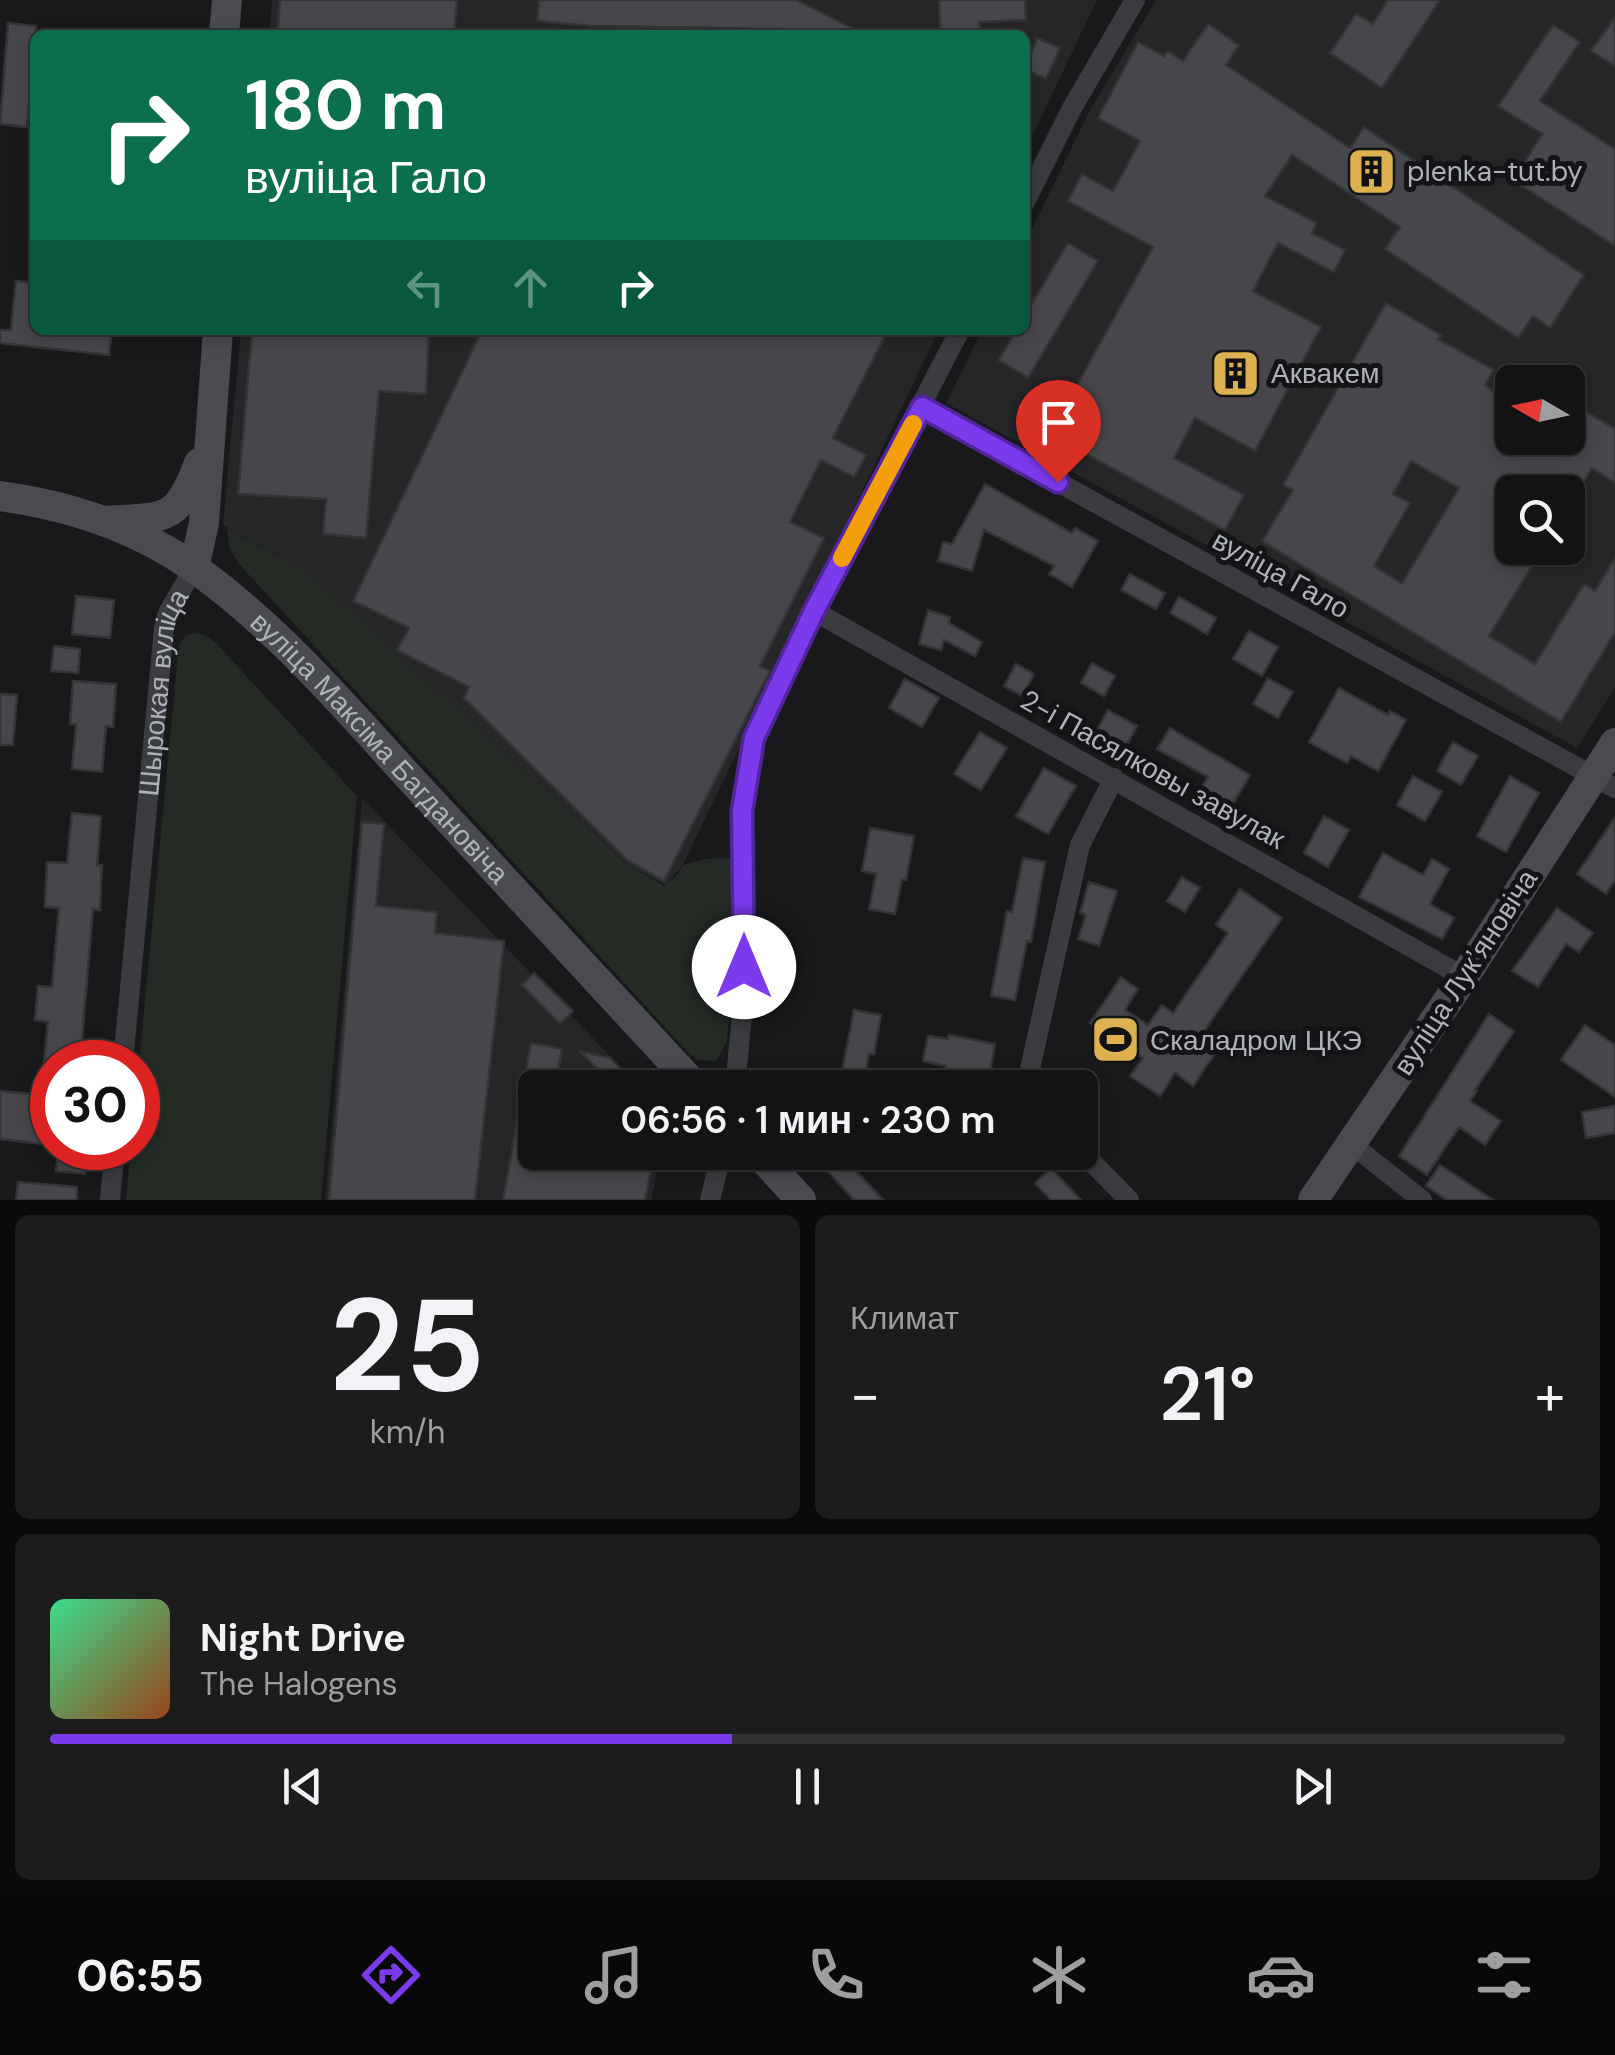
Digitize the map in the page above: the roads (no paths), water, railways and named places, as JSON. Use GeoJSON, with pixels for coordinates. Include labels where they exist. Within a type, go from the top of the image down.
{"type":"FeatureCollection","features":[{"type":"Feature","properties":{"kind":"main road"},"geometry":{"type":"LineString","coordinates":[[224,30],[227,0]]}},
{"type":"Feature","properties":{"kind":"main road","name":"Шырокая вуліца"},"geometry":{"type":"LineString","coordinates":[[194,568],[204,524],[218,335]]}},
{"type":"Feature","properties":{"kind":"main road"},"geometry":{"type":"LineString","coordinates":[[104,520],[150,518],[172,512],[186,499],[212,428]]}},
{"type":"Feature","properties":{"kind":"main road","name":"вуліца Максіма Багдановіча"},"geometry":{"type":"LineString","coordinates":[[0,496],[104,520],[194,568],[247,612],[342,705],[680,1070]]}},
{"type":"Feature","properties":{"kind":"main road","name":"вуліца Лукʼяновіча"},"geometry":{"type":"LineString","coordinates":[[1313,1200],[1464,977],[1604,782],[1615,743]]}},
{"type":"Feature","properties":{"kind":"main road"},"geometry":{"type":"LineString","coordinates":[[774,1170],[802,1200]]}},
{"type":"Feature","properties":{"kind":"street"},"geometry":{"type":"LineString","coordinates":[[1030,192],[1072,108],[1135,0]]}},
{"type":"Feature","properties":{"kind":"street"},"geometry":{"type":"LineString","coordinates":[[737,1070],[744,1011],[742,811],[748,763],[762,716],[958,335]]}},
{"type":"Feature","properties":{"kind":"street","name":"вуліца Гало"},"geometry":{"type":"LineString","coordinates":[[922,407],[1604,782]]}},
{"type":"Feature","properties":{"kind":"street","name":"Шырокая вуліца"},"geometry":{"type":"LineString","coordinates":[[125,1040],[164,628],[168,613],[194,568]]}},
{"type":"Feature","properties":{"kind":"street","name":"2-і Пасялковы завулак"},"geometry":{"type":"LineString","coordinates":[[814,611],[1464,977]]}},
{"type":"Feature","properties":{"kind":"street"},"geometry":{"type":"LineString","coordinates":[[1030,1070],[1080,845],[1114,778]]}},
{"type":"Feature","properties":{"kind":"street"},"geometry":{"type":"LineString","coordinates":[[1350,1143],[1422,1200]]}},
{"type":"Feature","properties":{"kind":"street"},"geometry":{"type":"LineString","coordinates":[[1098,1169],[1128,1200]]}},
{"type":"Feature","properties":{"kind":"street"},"geometry":{"type":"LineString","coordinates":[[110,1200],[113,1170]]}},
{"type":"Feature","properties":{"kind":"street"},"geometry":{"type":"LineString","coordinates":[[710,1200],[718,1170]]}},
{"type":"Feature","properties":{"kind":"place","name":"plenka-tut.by"},"geometry":{"type":"Point","coordinates":[1372,171]}},
{"type":"Feature","properties":{"kind":"place","name":"Аквакем"},"geometry":{"type":"Point","coordinates":[1236,373]}},
{"type":"Feature","properties":{"kind":"place","name":"Скаладром ЦКЭ"},"geometry":{"type":"Point","coordinates":[1115,1040]}}]}
